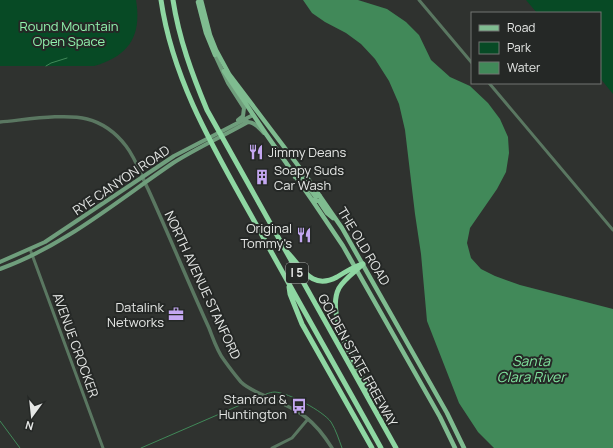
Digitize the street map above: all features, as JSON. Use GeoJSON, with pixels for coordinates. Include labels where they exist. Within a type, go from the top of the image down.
{"type":"FeatureCollection","features":[{"type":"Feature","properties":{"kind":"highway","name":"GOLDEN STATE FREEWAY"},"geometry":{"type":"LineString","coordinates":[[161,0],[168,36],[176,61],[188,95],[202,125],[381,448]]}},
{"type":"Feature","properties":{"kind":"highway","name":"GOLDEN STATE FREEWAY"},"geometry":{"type":"LineString","coordinates":[[173,0],[186,57],[198,90],[212,120],[396,448]]}},
{"type":"Feature","properties":{"kind":"highway"},"geometry":{"type":"LineString","coordinates":[[282,246],[305,273],[318,281],[332,280],[363,264]]}},
{"type":"Feature","properties":{"kind":"highway"},"geometry":{"type":"LineString","coordinates":[[356,268],[339,288],[335,300],[335,312],[342,334],[366,386],[367,398]]}},
{"type":"Feature","properties":{"kind":"highway"},"geometry":{"type":"LineString","coordinates":[[289,284],[290,294],[302,324],[372,448]]}},
{"type":"Feature","properties":{"kind":"main road","name":"THE OLD ROAD"},"geometry":{"type":"LineString","coordinates":[[200,0],[206,33],[215,56],[224,72],[312,200],[356,268],[440,417],[455,448]]}},
{"type":"Feature","properties":{"kind":"main road","name":"THE OLD ROAD"},"geometry":{"type":"LineString","coordinates":[[200,0],[210,35],[229,74],[335,218],[448,413],[464,448]]}},
{"type":"Feature","properties":{"kind":"main road"},"geometry":{"type":"LineString","coordinates":[[198,143],[241,118],[244,113],[242,104],[228,83],[215,56]]}},
{"type":"Feature","properties":{"kind":"main road","name":"RYE CANYON ROAD"},"geometry":{"type":"LineString","coordinates":[[184,156],[186,153],[250,118],[257,111]]}},
{"type":"Feature","properties":{"kind":"main road","name":"RYE CANYON ROAD"},"geometry":{"type":"LineString","coordinates":[[0,262],[30,250],[60,233],[174,156],[253,115]]}},
{"type":"Feature","properties":{"kind":"main road","name":"RYE CANYON ROAD"},"geometry":{"type":"LineString","coordinates":[[0,269],[33,256],[61,240],[184,156],[248,122],[255,124],[266,134]]}},
{"type":"Feature","properties":{"kind":"main road"},"geometry":{"type":"LineString","coordinates":[[296,177],[299,176],[302,178],[315,196],[320,196]]}},
{"type":"Feature","properties":{"kind":"main road"},"geometry":{"type":"LineString","coordinates":[[312,200],[319,201],[327,213],[331,217],[335,218]]}},
{"type":"Feature","properties":{"kind":"street"},"geometry":{"type":"LineString","coordinates":[[418,0],[471,62]]}},
{"type":"Feature","properties":{"kind":"street"},"geometry":{"type":"LineString","coordinates":[[490,84],[613,230]]}},
{"type":"Feature","properties":{"kind":"street","name":"NORTH AVENUE STANFORD"},"geometry":{"type":"LineString","coordinates":[[0,122],[67,116],[82,118],[95,121],[109,129],[126,145],[142,177],[223,359],[242,383],[261,394],[296,410],[317,426],[332,448]]}},
{"type":"Feature","properties":{"kind":"street","name":"AVENUE CROCKER"},"geometry":{"type":"LineString","coordinates":[[30,250],[103,448]]}},
{"type":"Feature","properties":{"kind":"street"},"geometry":{"type":"LineString","coordinates":[[272,448],[292,438],[308,419]]}},
{"type":"Feature","properties":{"kind":"green space","name":"Round Mountain Open Space"},"geometry":{"type":"Polygon","coordinates":[[[0,0],[136,0],[137,24],[135,34],[130,43],[116,57],[94,66],[0,66],[0,0]]]}},
{"type":"Feature","properties":{"kind":"green space"},"geometry":{"type":"Polygon","coordinates":[[[526,0],[613,0],[613,94],[601,79],[601,12],[536,12],[526,0]]]}},
{"type":"Feature","properties":{"kind":"water","name":"Santa Clara River"},"geometry":{"type":"Polygon","coordinates":[[[303,0],[358,0],[387,9],[406,22],[419,35],[431,60],[450,77],[470,86],[488,103],[500,119],[508,137],[509,153],[506,172],[497,189],[470,228],[467,243],[471,258],[481,269],[520,285],[613,309],[613,448],[494,448],[478,432],[459,403],[427,321],[421,254],[405,130],[399,104],[389,81],[375,59],[361,44],[346,33],[312,13],[303,0]]]}},
{"type":"Feature","properties":{"kind":"waterway"},"geometry":{"type":"LineString","coordinates":[[46,66],[67,58]]}},
{"type":"Feature","properties":{"kind":"waterway"},"geometry":{"type":"LineString","coordinates":[[266,394],[272,392],[281,393],[305,403],[321,413],[331,422],[342,448]]}},
{"type":"Feature","properties":{"kind":"waterway"},"geometry":{"type":"LineString","coordinates":[[141,448],[261,396]]}},
{"type":"Feature","properties":{"kind":"waterway"},"geometry":{"type":"LineString","coordinates":[[0,421],[20,448]]}},
{"type":"Feature","properties":{"kind":"place","name":"Jimmy Deans"},"geometry":{"type":"Point","coordinates":[256,152]}},
{"type":"Feature","properties":{"kind":"place","name":"Soapy Suds Car Wash"},"geometry":{"type":"Point","coordinates":[262,177]}},
{"type":"Feature","properties":{"kind":"place","name":"Original Tommy's"},"geometry":{"type":"Point","coordinates":[304,235]}},
{"type":"Feature","properties":{"kind":"place","name":"Datalink Networks"},"geometry":{"type":"Point","coordinates":[176,314]}},
{"type":"Feature","properties":{"kind":"place","name":"Stanford & Huntington"},"geometry":{"type":"Point","coordinates":[299,406]}}]}
